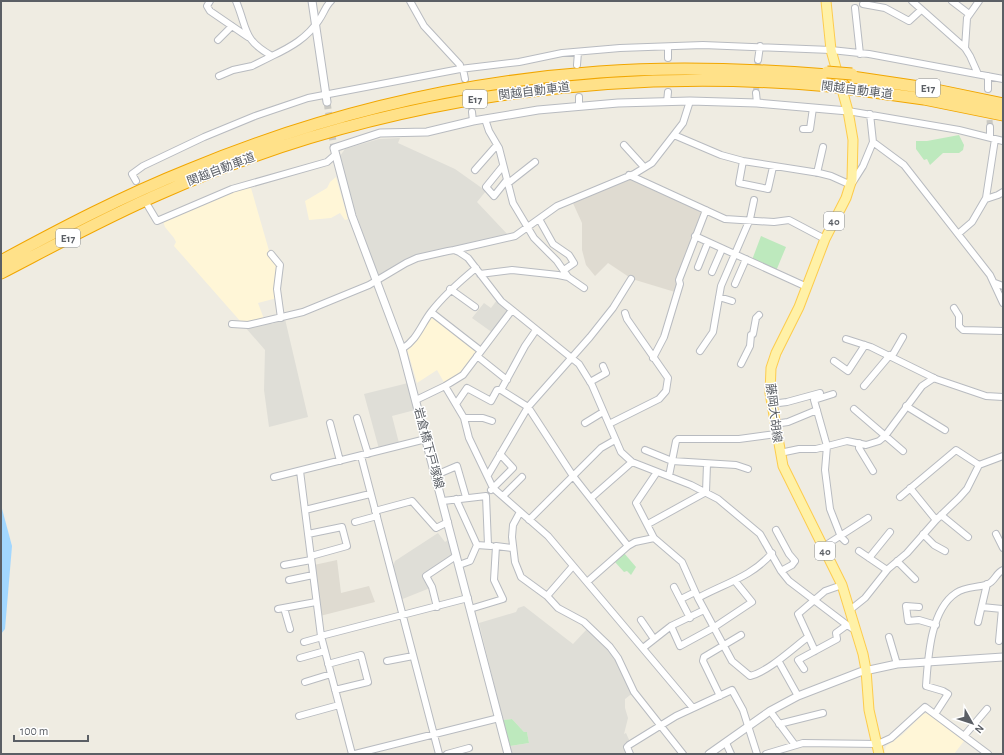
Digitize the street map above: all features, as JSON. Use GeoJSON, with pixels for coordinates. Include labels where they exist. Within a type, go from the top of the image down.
{"type":"FeatureCollection","features":[{"type":"Feature","properties":{"kind":"highway","name":"関越自動車道"},"geometry":{"type":"LineString","coordinates":[[1,261],[130,195],[187,170],[278,136],[346,116],[443,93],[523,80],[600,72],[681,69],[828,73],[926,88],[1003,104]]}},
{"type":"Feature","properties":{"kind":"highway"},"geometry":{"type":"LineString","coordinates":[[852,76],[930,85],[1003,100]]}},
{"type":"Feature","properties":{"kind":"highway","name":"関越自動車道"},"geometry":{"type":"LineString","coordinates":[[1,273],[135,205],[221,168],[311,138],[376,119],[484,97],[562,86],[641,81],[732,80],[830,86],[924,99],[1003,115]]}},
{"type":"Feature","properties":{"kind":"highway"},"geometry":{"type":"LineString","coordinates":[[924,99],[1003,120]]}},
{"type":"Feature","properties":{"kind":"main road","name":"藤岡大胡線"},"geometry":{"type":"LineString","coordinates":[[826,1],[830,50],[848,111],[854,153],[851,185],[825,239],[807,287],[776,353],[771,368],[770,377],[771,404],[780,453],[788,478],[842,585],[850,610],[866,670],[869,710],[878,744],[879,754]]}},
{"type":"Feature","properties":{"kind":"street"},"geometry":{"type":"LineString","coordinates":[[210,1],[207,6],[210,11],[248,37]]}},
{"type":"Feature","properties":{"kind":"street"},"geometry":{"type":"LineString","coordinates":[[236,1],[248,37],[252,43],[272,56]]}},
{"type":"Feature","properties":{"kind":"street"},"geometry":{"type":"LineString","coordinates":[[312,1],[326,99]]}},
{"type":"Feature","properties":{"kind":"street"},"geometry":{"type":"LineString","coordinates":[[219,76],[233,70],[252,66],[296,45],[320,19],[324,7],[331,1]]}},
{"type":"Feature","properties":{"kind":"street"},"geometry":{"type":"LineString","coordinates":[[410,1],[424,26],[460,65],[465,79]]}},
{"type":"Feature","properties":{"kind":"street"},"geometry":{"type":"LineString","coordinates":[[912,1],[965,48],[978,74]]}},
{"type":"Feature","properties":{"kind":"street"},"geometry":{"type":"LineString","coordinates":[[952,1],[969,14]]}},
{"type":"Feature","properties":{"kind":"street"},"geometry":{"type":"LineString","coordinates":[[965,48],[964,31],[969,14],[979,1]]}},
{"type":"Feature","properties":{"kind":"street"},"geometry":{"type":"LineString","coordinates":[[863,4],[885,8],[909,21],[921,10]]}},
{"type":"Feature","properties":{"kind":"street"},"geometry":{"type":"LineString","coordinates":[[855,8],[860,54]]}},
{"type":"Feature","properties":{"kind":"street"},"geometry":{"type":"LineString","coordinates":[[218,40],[232,26]]}},
{"type":"Feature","properties":{"kind":"street"},"geometry":{"type":"LineString","coordinates":[[758,60],[760,46]]}},
{"type":"Feature","properties":{"kind":"street"},"geometry":{"type":"LineString","coordinates":[[136,181],[132,174],[143,166],[204,136],[285,105],[308,98],[326,99],[462,69],[578,52],[620,48],[760,46],[830,50],[1003,79]]}},
{"type":"Feature","properties":{"kind":"street"},"geometry":{"type":"LineString","coordinates":[[668,47],[668,58]]}},
{"type":"Feature","properties":{"kind":"street"},"geometry":{"type":"LineString","coordinates":[[577,65],[578,52]]}},
{"type":"Feature","properties":{"kind":"street"},"geometry":{"type":"LineString","coordinates":[[988,76],[988,89]]}},
{"type":"Feature","properties":{"kind":"street"},"geometry":{"type":"LineString","coordinates":[[667,102],[668,92]]}},
{"type":"Feature","properties":{"kind":"street"},"geometry":{"type":"LineString","coordinates":[[756,93],[757,103]]}},
{"type":"Feature","properties":{"kind":"street"},"geometry":{"type":"LineString","coordinates":[[579,97],[580,106]]}},
{"type":"Feature","properties":{"kind":"street"},"geometry":{"type":"LineString","coordinates":[[232,324],[248,325],[281,318],[322,305],[376,281],[411,261],[435,253],[515,236],[559,205],[629,175],[652,162],[683,123],[690,101]]}},
{"type":"Feature","properties":{"kind":"street"},"geometry":{"type":"LineString","coordinates":[[148,206],[157,220],[238,186],[327,162],[335,151],[380,133],[427,132],[473,121],[580,106],[690,101],[757,103],[870,114],[1003,141]]}},
{"type":"Feature","properties":{"kind":"street"},"geometry":{"type":"LineString","coordinates":[[803,129],[810,129],[813,108]]}},
{"type":"Feature","properties":{"kind":"street"},"geometry":{"type":"LineString","coordinates":[[472,112],[473,121]]}},
{"type":"Feature","properties":{"kind":"street"},"geometry":{"type":"LineString","coordinates":[[674,135],[721,154],[743,161],[831,176],[851,185],[863,166],[873,142],[870,114]]}},
{"type":"Feature","properties":{"kind":"street"},"geometry":{"type":"LineString","coordinates":[[486,119],[489,131],[497,144],[512,203],[527,228],[564,270],[568,277],[584,288]]}},
{"type":"Feature","properties":{"kind":"street"},"geometry":{"type":"LineString","coordinates":[[958,234],[972,222],[986,199],[992,138],[990,127]]}},
{"type":"Feature","properties":{"kind":"street"},"geometry":{"type":"LineString","coordinates":[[873,142],[904,166],[995,283],[1003,303]]}},
{"type":"Feature","properties":{"kind":"street"},"geometry":{"type":"LineString","coordinates":[[475,170],[497,144]]}},
{"type":"Feature","properties":{"kind":"street"},"geometry":{"type":"LineString","coordinates":[[624,145],[644,167]]}},
{"type":"Feature","properties":{"kind":"street"},"geometry":{"type":"LineString","coordinates":[[817,173],[823,147]]}},
{"type":"Feature","properties":{"kind":"street","name":"岩倉橋下戸塚線"},"geometry":{"type":"LineString","coordinates":[[335,151],[352,216],[402,349],[443,500],[456,556],[508,754]]}},
{"type":"Feature","properties":{"kind":"street"},"geometry":{"type":"LineString","coordinates":[[743,161],[739,183],[768,189],[773,167]]}},
{"type":"Feature","properties":{"kind":"street"},"geometry":{"type":"LineString","coordinates":[[503,166],[486,187],[494,196],[507,182],[535,162]]}},
{"type":"Feature","properties":{"kind":"street"},"geometry":{"type":"LineString","coordinates":[[629,175],[725,219],[750,219],[774,222],[789,220],[825,239]]}},
{"type":"Feature","properties":{"kind":"street"},"geometry":{"type":"LineString","coordinates":[[986,199],[1003,192]]}},
{"type":"Feature","properties":{"kind":"street"},"geometry":{"type":"LineString","coordinates":[[700,351],[713,332],[721,286],[750,219],[754,200]]}},
{"type":"Feature","properties":{"kind":"street"},"geometry":{"type":"LineString","coordinates":[[653,358],[664,337],[680,284],[679,280],[706,210]]}},
{"type":"Feature","properties":{"kind":"street"},"geometry":{"type":"LineString","coordinates":[[539,219],[553,244],[569,255],[574,263],[564,270]]}},
{"type":"Feature","properties":{"kind":"street"},"geometry":{"type":"LineString","coordinates":[[696,236],[807,287]]}},
{"type":"Feature","properties":{"kind":"street"},"geometry":{"type":"LineString","coordinates":[[698,267],[708,242]]}},
{"type":"Feature","properties":{"kind":"street"},"geometry":{"type":"LineString","coordinates":[[712,272],[722,249]]}},
{"type":"Feature","properties":{"kind":"street"},"geometry":{"type":"LineString","coordinates":[[454,250],[468,258],[512,310],[579,364],[590,382],[621,452],[632,462],[706,492],[755,529],[772,553],[781,571],[789,582],[847,626],[855,630]]}},
{"type":"Feature","properties":{"kind":"street"},"geometry":{"type":"LineString","coordinates":[[271,254],[280,265],[277,289],[281,318]]}},
{"type":"Feature","properties":{"kind":"street"},"geometry":{"type":"LineString","coordinates":[[736,284],[746,259]]}},
{"type":"Feature","properties":{"kind":"street"},"geometry":{"type":"LineString","coordinates":[[402,349],[416,338],[431,312],[450,289],[476,268]]}},
{"type":"Feature","properties":{"kind":"street"},"geometry":{"type":"LineString","coordinates":[[480,274],[512,270],[568,277]]}},
{"type":"Feature","properties":{"kind":"street"},"geometry":{"type":"LineString","coordinates":[[488,475],[528,407],[614,308],[631,278]]}},
{"type":"Feature","properties":{"kind":"street"},"geometry":{"type":"LineString","coordinates":[[995,283],[1003,286]]}},
{"type":"Feature","properties":{"kind":"street"},"geometry":{"type":"LineString","coordinates":[[450,289],[475,307]]}},
{"type":"Feature","properties":{"kind":"street"},"geometry":{"type":"LineString","coordinates":[[719,297],[732,301]]}},
{"type":"Feature","properties":{"kind":"street"},"geometry":{"type":"LineString","coordinates":[[954,308],[959,316],[959,326],[963,330],[1003,331]]}},
{"type":"Feature","properties":{"kind":"street"},"geometry":{"type":"LineString","coordinates":[[416,400],[445,386],[463,375],[512,310]]}},
{"type":"Feature","properties":{"kind":"street"},"geometry":{"type":"LineString","coordinates":[[431,312],[507,380]]}},
{"type":"Feature","properties":{"kind":"street"},"geometry":{"type":"LineString","coordinates":[[609,424],[659,399],[666,391],[668,378],[627,319],[625,313]]}},
{"type":"Feature","properties":{"kind":"street"},"geometry":{"type":"LineString","coordinates":[[740,364],[750,346],[756,318],[759,315]]}},
{"type":"Feature","properties":{"kind":"street"},"geometry":{"type":"LineString","coordinates":[[502,390],[525,346],[536,330]]}},
{"type":"Feature","properties":{"kind":"street"},"geometry":{"type":"LineString","coordinates":[[864,386],[891,356],[903,337]]}},
{"type":"Feature","properties":{"kind":"street"},"geometry":{"type":"LineString","coordinates":[[846,339],[891,356],[934,378],[986,396],[1003,397]]}},
{"type":"Feature","properties":{"kind":"street"},"geometry":{"type":"LineString","coordinates":[[834,361],[848,371],[865,345]]}},
{"type":"Feature","properties":{"kind":"street"},"geometry":{"type":"LineString","coordinates":[[590,382],[606,373],[602,366]]}},
{"type":"Feature","properties":{"kind":"street"},"geometry":{"type":"LineString","coordinates":[[780,453],[827,446],[847,441],[866,444],[874,442],[885,436],[922,386],[934,378]]}},
{"type":"Feature","properties":{"kind":"street"},"geometry":{"type":"LineString","coordinates":[[445,386],[464,418],[469,438],[493,488],[548,536],[693,708]]}},
{"type":"Feature","properties":{"kind":"street"},"geometry":{"type":"LineString","coordinates":[[456,404],[466,388],[491,402],[497,390],[502,390],[528,407],[573,476],[628,546]]}},
{"type":"Feature","properties":{"kind":"street"},"geometry":{"type":"LineString","coordinates":[[771,404],[787,402],[820,393]]}},
{"type":"Feature","properties":{"kind":"street"},"geometry":{"type":"LineString","coordinates":[[833,394],[814,400],[827,446],[825,470],[830,509],[843,539]]}},
{"type":"Feature","properties":{"kind":"street"},"geometry":{"type":"LineString","coordinates":[[906,406],[945,430]]}},
{"type":"Feature","properties":{"kind":"street"},"geometry":{"type":"LineString","coordinates":[[854,409],[903,451]]}},
{"type":"Feature","properties":{"kind":"street"},"geometry":{"type":"LineString","coordinates":[[774,424],[788,422],[817,410]]}},
{"type":"Feature","properties":{"kind":"street"},"geometry":{"type":"LineString","coordinates":[[585,423],[603,412]]}},
{"type":"Feature","properties":{"kind":"street"},"geometry":{"type":"LineString","coordinates":[[358,418],[370,494],[439,754]]}},
{"type":"Feature","properties":{"kind":"street"},"geometry":{"type":"LineString","coordinates":[[464,418],[483,418],[492,421]]}},
{"type":"Feature","properties":{"kind":"street"},"geometry":{"type":"LineString","coordinates":[[330,423],[340,461]]}},
{"type":"Feature","properties":{"kind":"street"},"geometry":{"type":"LineString","coordinates":[[669,476],[676,440],[678,439],[739,439],[776,434]]}},
{"type":"Feature","properties":{"kind":"street"},"geometry":{"type":"LineString","coordinates":[[274,477],[300,472],[426,439]]}},
{"type":"Feature","properties":{"kind":"street"},"geometry":{"type":"LineString","coordinates":[[529,520],[602,448],[615,440]]}},
{"type":"Feature","properties":{"kind":"street"},"geometry":{"type":"LineString","coordinates":[[859,443],[859,448],[873,470]]}},
{"type":"Feature","properties":{"kind":"street"},"geometry":{"type":"LineString","coordinates":[[645,450],[672,461],[736,466],[748,469]]}},
{"type":"Feature","properties":{"kind":"street"},"geometry":{"type":"LineString","coordinates":[[900,497],[956,450],[979,465]]}},
{"type":"Feature","properties":{"kind":"street"},"geometry":{"type":"LineString","coordinates":[[488,546],[486,496],[513,468],[500,454]]}},
{"type":"Feature","properties":{"kind":"street"},"geometry":{"type":"LineString","coordinates":[[850,610],[865,598],[887,570],[906,553],[967,489],[979,465],[1003,456]]}},
{"type":"Feature","properties":{"kind":"street"},"geometry":{"type":"LineString","coordinates":[[590,498],[632,462]]}},
{"type":"Feature","properties":{"kind":"street"},"geometry":{"type":"LineString","coordinates":[[706,492],[707,464]]}},
{"type":"Feature","properties":{"kind":"street"},"geometry":{"type":"LineString","coordinates":[[436,475],[457,466],[466,497]]}},
{"type":"Feature","properties":{"kind":"street"},"geometry":{"type":"LineString","coordinates":[[300,472],[316,602],[322,637],[353,754],[376,751],[434,734],[499,718]]}},
{"type":"Feature","properties":{"kind":"street"},"geometry":{"type":"LineString","coordinates":[[657,472],[636,503],[654,538],[682,562],[696,595],[732,661],[750,676],[769,666],[808,637]]}},
{"type":"Feature","properties":{"kind":"street"},"geometry":{"type":"LineString","coordinates":[[503,496],[522,477]]}},
{"type":"Feature","properties":{"kind":"street"},"geometry":{"type":"LineString","coordinates":[[910,488],[939,518],[968,537]]}},
{"type":"Feature","properties":{"kind":"street"},"geometry":{"type":"LineString","coordinates":[[648,524],[706,492]]}},
{"type":"Feature","properties":{"kind":"street"},"geometry":{"type":"LineString","coordinates":[[305,510],[370,494]]}},
{"type":"Feature","properties":{"kind":"street"},"geometry":{"type":"LineString","coordinates":[[443,500],[486,496]]}},
{"type":"Feature","properties":{"kind":"street"},"geometry":{"type":"LineString","coordinates":[[456,499],[477,545],[470,561],[459,565]]}},
{"type":"Feature","properties":{"kind":"street"},"geometry":{"type":"LineString","coordinates":[[355,522],[412,501],[436,528],[448,522]]}},
{"type":"Feature","properties":{"kind":"street"},"geometry":{"type":"LineString","coordinates":[[520,512],[513,526],[512,548],[522,577],[547,596],[558,608],[584,622],[610,647],[618,658],[634,692],[683,754]]}},
{"type":"Feature","properties":{"kind":"street"},"geometry":{"type":"LineString","coordinates":[[823,547],[843,539],[868,518]]}},
{"type":"Feature","properties":{"kind":"street"},"geometry":{"type":"LineString","coordinates":[[284,565],[347,546],[342,527],[308,534]]}},
{"type":"Feature","properties":{"kind":"street"},"geometry":{"type":"LineString","coordinates":[[776,530],[788,554],[795,561],[792,566],[781,571]]}},
{"type":"Feature","properties":{"kind":"street"},"geometry":{"type":"LineString","coordinates":[[869,558],[890,532]]}},
{"type":"Feature","properties":{"kind":"street"},"geometry":{"type":"LineString","coordinates":[[923,534],[934,545],[945,551]]}},
{"type":"Feature","properties":{"kind":"street"},"geometry":{"type":"LineString","coordinates":[[996,534],[1003,548]]}},
{"type":"Feature","properties":{"kind":"street"},"geometry":{"type":"LineString","coordinates":[[586,582],[628,546],[635,542],[654,538]]}},
{"type":"Feature","properties":{"kind":"street"},"geometry":{"type":"LineString","coordinates":[[477,545],[512,548]]}},
{"type":"Feature","properties":{"kind":"street"},"geometry":{"type":"LineString","coordinates":[[470,608],[503,599],[494,580],[496,546]]}},
{"type":"Feature","properties":{"kind":"street"},"geometry":{"type":"LineString","coordinates":[[859,551],[887,570]]}},
{"type":"Feature","properties":{"kind":"street"},"geometry":{"type":"LineString","coordinates":[[681,599],[735,581],[754,570],[772,553]]}},
{"type":"Feature","properties":{"kind":"street"},"geometry":{"type":"LineString","coordinates":[[437,606],[432,587],[426,576],[456,556]]}},
{"type":"Feature","properties":{"kind":"street"},"geometry":{"type":"LineString","coordinates":[[897,561],[915,580]]}},
{"type":"Feature","properties":{"kind":"street"},"geometry":{"type":"LineString","coordinates":[[547,596],[573,566]]}},
{"type":"Feature","properties":{"kind":"street"},"geometry":{"type":"LineString","coordinates":[[934,714],[948,694],[926,686],[928,650],[942,610],[955,593],[987,584],[994,580],[999,571],[1003,570]]}},
{"type":"Feature","properties":{"kind":"street"},"geometry":{"type":"LineString","coordinates":[[290,580],[313,575]]}},
{"type":"Feature","properties":{"kind":"street"},"geometry":{"type":"LineString","coordinates":[[672,626],[680,646],[713,628],[752,602],[735,581]]}},
{"type":"Feature","properties":{"kind":"street"},"geometry":{"type":"LineString","coordinates":[[978,622],[987,584]]}},
{"type":"Feature","properties":{"kind":"street"},"geometry":{"type":"LineString","coordinates":[[815,651],[798,614],[829,588],[842,585]]}},
{"type":"Feature","properties":{"kind":"street"},"geometry":{"type":"LineString","coordinates":[[674,587],[690,618]]}},
{"type":"Feature","properties":{"kind":"street"},"geometry":{"type":"LineString","coordinates":[[304,642],[468,598]]}},
{"type":"Feature","properties":{"kind":"street"},"geometry":{"type":"LineString","coordinates":[[290,629],[281,608],[316,602]]}},
{"type":"Feature","properties":{"kind":"street"},"geometry":{"type":"LineString","coordinates":[[919,607],[906,606],[908,621],[919,620],[936,625]]}},
{"type":"Feature","properties":{"kind":"street"},"geometry":{"type":"LineString","coordinates":[[982,607],[1002,609],[999,641]]}},
{"type":"Feature","properties":{"kind":"street"},"geometry":{"type":"LineString","coordinates":[[643,648],[672,626],[704,610]]}},
{"type":"Feature","properties":{"kind":"street"},"geometry":{"type":"LineString","coordinates":[[641,620],[654,639]]}},
{"type":"Feature","properties":{"kind":"street"},"geometry":{"type":"LineString","coordinates":[[804,669],[798,660],[838,639],[836,633],[847,626]]}},
{"type":"Feature","properties":{"kind":"street"},"geometry":{"type":"LineString","coordinates":[[720,696],[703,661],[704,657],[724,647],[741,635]]}},
{"type":"Feature","properties":{"kind":"street"},"geometry":{"type":"LineString","coordinates":[[889,637],[897,664]]}},
{"type":"Feature","properties":{"kind":"street"},"geometry":{"type":"LineString","coordinates":[[300,658],[325,651]]}},
{"type":"Feature","properties":{"kind":"street"},"geometry":{"type":"LineString","coordinates":[[328,664],[361,655],[368,682],[335,690]]}},
{"type":"Feature","properties":{"kind":"street"},"geometry":{"type":"LineString","coordinates":[[387,661],[413,656]]}},
{"type":"Feature","properties":{"kind":"street"},"geometry":{"type":"LineString","coordinates":[[709,754],[770,711],[798,696],[866,670],[897,664],[1003,657]]}},
{"type":"Feature","properties":{"kind":"street"},"geometry":{"type":"LineString","coordinates":[[779,662],[798,696]]}},
{"type":"Feature","properties":{"kind":"street"},"geometry":{"type":"LineString","coordinates":[[305,682],[331,674]]}},
{"type":"Feature","properties":{"kind":"street"},"geometry":{"type":"LineString","coordinates":[[630,754],[627,747],[629,745],[660,725],[732,690],[748,726],[757,754]]}},
{"type":"Feature","properties":{"kind":"street"},"geometry":{"type":"LineString","coordinates":[[299,716],[339,705]]}},
{"type":"Feature","properties":{"kind":"street"},"geometry":{"type":"LineString","coordinates":[[766,754],[795,745],[814,743],[878,744],[891,738],[924,707],[988,754]]}},
{"type":"Feature","properties":{"kind":"street"},"geometry":{"type":"LineString","coordinates":[[964,736],[987,709]]}},
{"type":"Feature","properties":{"kind":"street"},"geometry":{"type":"LineString","coordinates":[[770,711],[795,745]]}},
{"type":"Feature","properties":{"kind":"street"},"geometry":{"type":"LineString","coordinates":[[779,724],[823,713]]}},
{"type":"Feature","properties":{"kind":"street"},"geometry":{"type":"LineString","coordinates":[[726,742],[731,754]]}},
{"type":"Feature","properties":{"kind":"street"},"geometry":{"type":"LineString","coordinates":[[447,754],[469,748]]}},
{"type":"Feature","properties":{"kind":"shaded area"},"geometry":{"type":"Polygon","coordinates":[[[400,138],[398,143],[455,169],[486,191],[477,202],[509,236],[431,252],[382,276],[377,274],[351,199],[340,156],[345,149],[379,139],[400,138]]]}},
{"type":"Feature","properties":{"kind":"shaded area"},"geometry":{"type":"Polygon","coordinates":[[[336,177],[348,219],[345,220],[340,213],[331,218],[309,220],[305,201],[327,188],[330,182],[336,177]]]}},
{"type":"Feature","properties":{"kind":"shaded area"},"geometry":{"type":"Polygon","coordinates":[[[630,177],[702,211],[703,215],[677,280],[675,292],[632,279],[608,263],[595,276],[586,265],[582,250],[582,223],[572,201],[630,177]]]}},
{"type":"Feature","properties":{"kind":"shaded area"},"geometry":{"type":"Polygon","coordinates":[[[248,187],[251,188],[270,254],[279,265],[277,298],[258,303],[264,319],[254,322],[241,322],[174,246],[176,242],[165,227],[163,221],[215,198],[248,187]]]}},
{"type":"Feature","properties":{"kind":"shaded area"},"geometry":{"type":"Polygon","coordinates":[[[497,300],[508,310],[493,333],[472,318],[484,303],[491,308],[497,300]]]}},
{"type":"Feature","properties":{"kind":"shaded area"},"geometry":{"type":"Polygon","coordinates":[[[432,315],[479,351],[463,373],[445,384],[437,370],[417,383],[407,349],[419,337],[432,315]]]}},
{"type":"Feature","properties":{"kind":"shaded area"},"geometry":{"type":"Polygon","coordinates":[[[285,319],[308,417],[269,427],[264,390],[265,350],[245,327],[270,322],[272,324],[285,319]]]}},
{"type":"Feature","properties":{"kind":"shaded area"},"geometry":{"type":"Polygon","coordinates":[[[408,383],[415,410],[392,416],[399,443],[379,449],[364,394],[408,383]]]}},
{"type":"Feature","properties":{"kind":"shaded area"},"geometry":{"type":"Polygon","coordinates":[[[438,533],[445,542],[448,540],[452,556],[425,574],[430,588],[400,600],[392,569],[395,561],[438,533]]]}},
{"type":"Feature","properties":{"kind":"shaded area"},"geometry":{"type":"Polygon","coordinates":[[[337,560],[341,593],[369,586],[375,602],[320,616],[314,565],[337,560]]]}},
{"type":"Feature","properties":{"kind":"shaded area"},"geometry":{"type":"Polygon","coordinates":[[[524,606],[573,644],[587,629],[617,659],[634,692],[625,699],[625,708],[628,718],[624,734],[626,733],[630,742],[627,752],[623,754],[512,754],[510,746],[529,743],[527,732],[524,732],[512,719],[503,720],[479,623],[516,612],[518,608],[524,606]]]}},
{"type":"Feature","properties":{"kind":"shaded area"},"geometry":{"type":"Polygon","coordinates":[[[927,713],[964,741],[954,754],[884,754],[886,746],[902,735],[923,714],[927,713]]]}},
{"type":"Feature","properties":{"kind":"green space"},"geometry":{"type":"Polygon","coordinates":[[[959,135],[964,145],[963,150],[959,153],[943,153],[930,165],[927,159],[924,160],[916,149],[916,141],[927,141],[959,135]]]}},
{"type":"Feature","properties":{"kind":"green space"},"geometry":{"type":"Polygon","coordinates":[[[761,236],[786,247],[776,271],[752,260],[761,236]]]}},
{"type":"Feature","properties":{"kind":"green space"},"geometry":{"type":"Polygon","coordinates":[[[624,553],[636,567],[631,575],[627,571],[624,572],[615,562],[624,553]]]}},
{"type":"Feature","properties":{"kind":"green space"},"geometry":{"type":"Polygon","coordinates":[[[512,719],[524,732],[527,732],[529,743],[510,746],[503,720],[512,719]]]}},
{"type":"Feature","properties":{"kind":"water"},"geometry":{"type":"Polygon","coordinates":[[[1,505],[12,546],[5,629],[1,634],[1,505]]]}},
{"type":"Feature","properties":{"kind":"tunnel"},"geometry":{"type":"LineString","coordinates":[[756,93],[758,60]]}},
{"type":"Feature","properties":{"kind":"tunnel"},"geometry":{"type":"LineString","coordinates":[[465,79],[472,112]]}},
{"type":"Feature","properties":{"kind":"tunnel"},"geometry":{"type":"LineString","coordinates":[[327,102],[334,148]]}},
{"type":"Feature","properties":{"kind":"tunnel"},"geometry":{"type":"LineString","coordinates":[[989,111],[990,127]]}}]}
